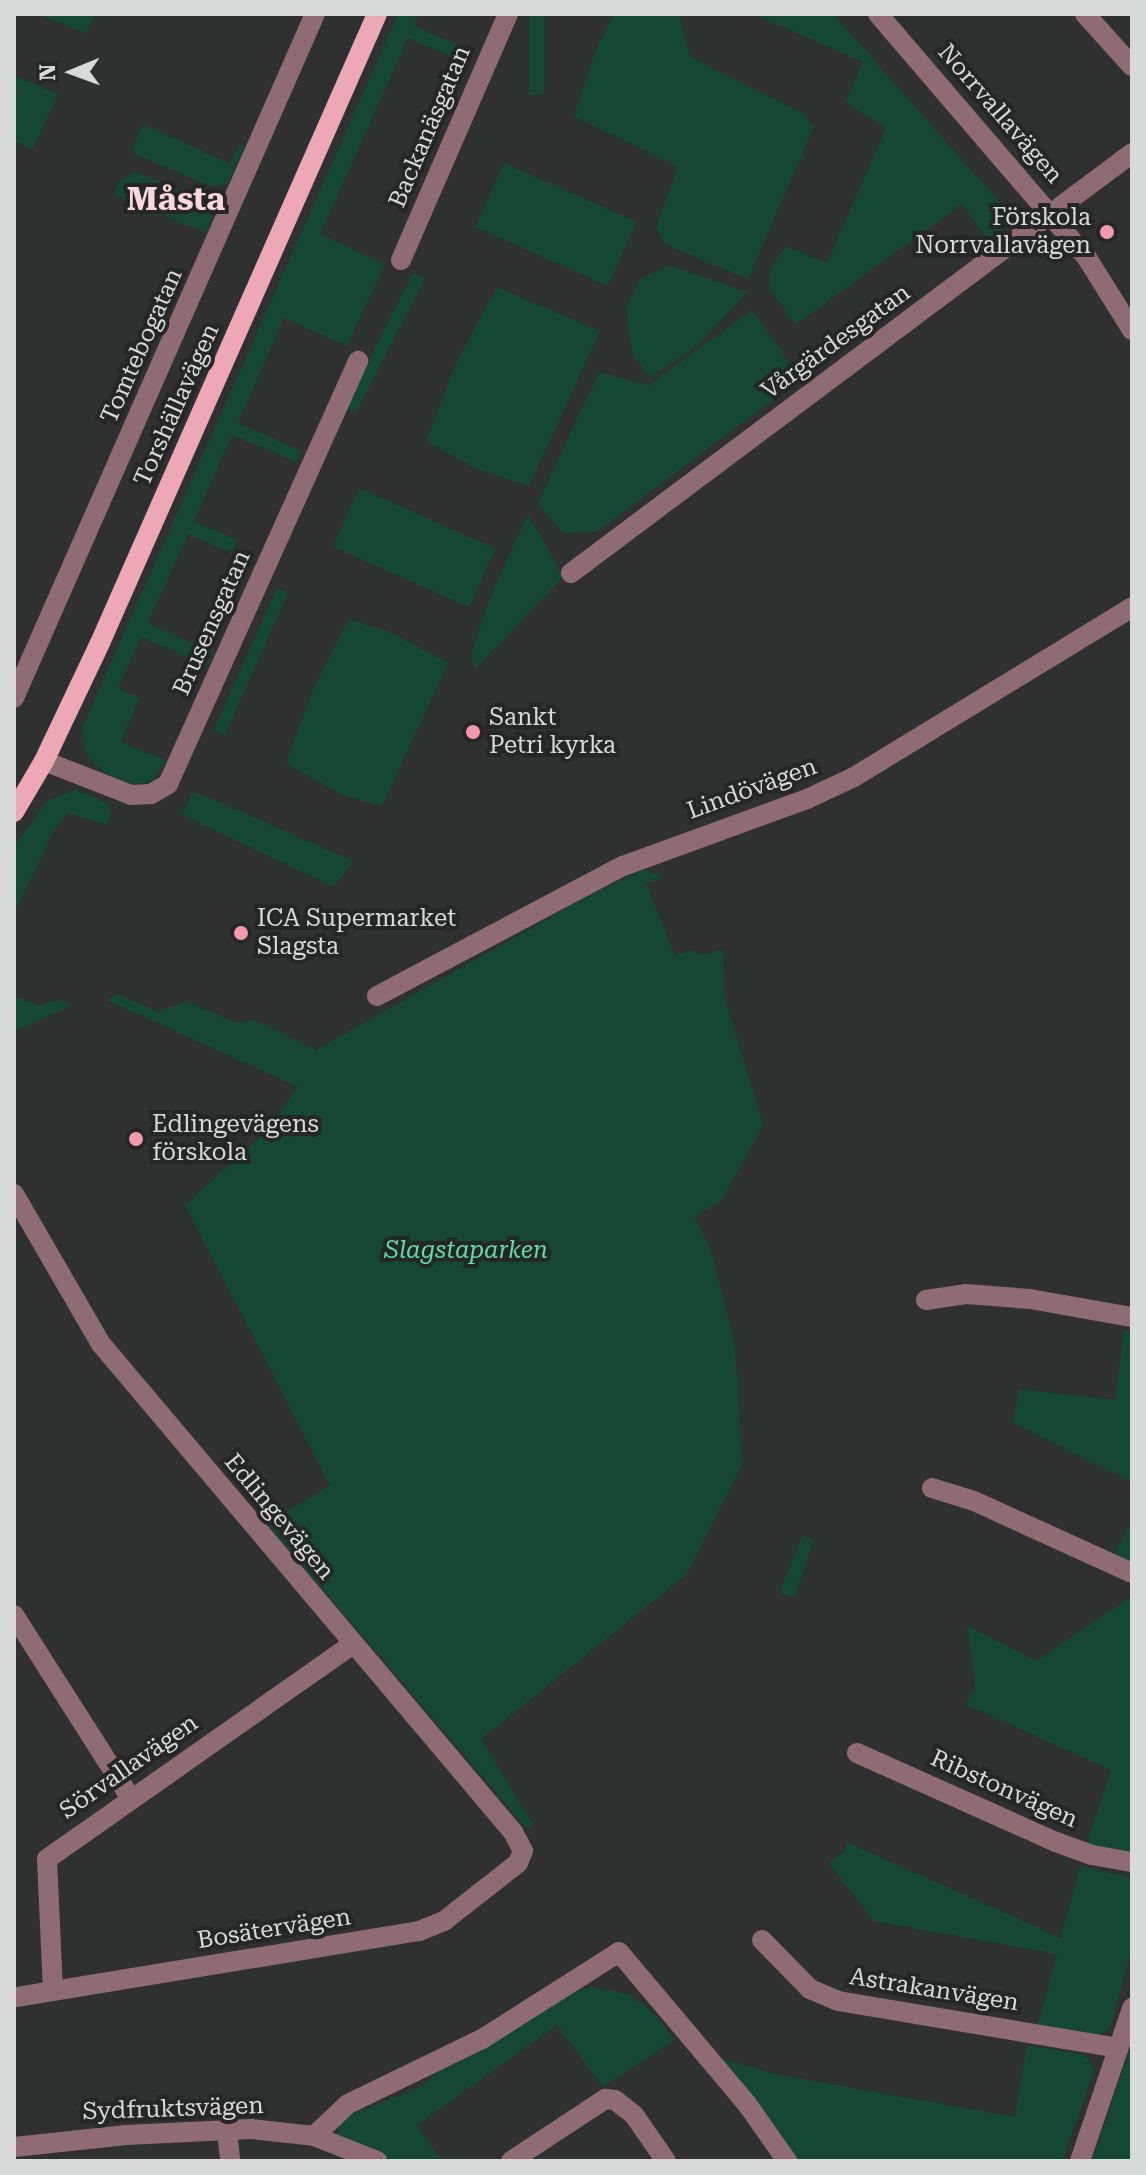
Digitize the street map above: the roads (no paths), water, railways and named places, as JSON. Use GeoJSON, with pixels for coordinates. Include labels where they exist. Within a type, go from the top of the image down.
{"type":"FeatureCollection","features":[{"type":"Feature","properties":{"kind":"main road","name":"Torshällavägen"},"geometry":{"type":"LineString","coordinates":[[14,812],[44,761],[107,628],[377,14]]}},
{"type":"Feature","properties":{"kind":"street","name":"Tomtebogatan"},"geometry":{"type":"LineString","coordinates":[[14,698],[315,14]]}},
{"type":"Feature","properties":{"kind":"street","name":"Backanäsgatan"},"geometry":{"type":"LineString","coordinates":[[401,260],[508,14]]}},
{"type":"Feature","properties":{"kind":"street","name":"Norrvallavägen"},"geometry":{"type":"LineString","coordinates":[[878,14],[1087,258],[1132,330]]}},
{"type":"Feature","properties":{"kind":"street"},"geometry":{"type":"LineString","coordinates":[[1085,14],[1132,66]]}},
{"type":"Feature","properties":{"kind":"street","name":"Vårgärdesgatan"},"geometry":{"type":"LineString","coordinates":[[571,573],[1132,153]]}},
{"type":"Feature","properties":{"kind":"street","name":"Brusensgatan"},"geometry":{"type":"LineString","coordinates":[[44,761],[131,795],[151,794],[168,784],[358,361]]}},
{"type":"Feature","properties":{"kind":"street","name":"Lindövägen"},"geometry":{"type":"LineString","coordinates":[[377,996],[623,866],[807,799],[854,777],[1132,607]]}},
{"type":"Feature","properties":{"kind":"street","name":"Edlingevägen"},"geometry":{"type":"LineString","coordinates":[[14,1194],[101,1344],[513,1832],[522,1845],[520,1859]]}},
{"type":"Feature","properties":{"kind":"street"},"geometry":{"type":"LineString","coordinates":[[926,1300],[966,1294],[1030,1299],[1132,1317]]}},
{"type":"Feature","properties":{"kind":"street"},"geometry":{"type":"LineString","coordinates":[[932,1488],[974,1501],[1132,1573]]}},
{"type":"Feature","properties":{"kind":"street"},"geometry":{"type":"LineString","coordinates":[[14,1615],[130,1797]]}},
{"type":"Feature","properties":{"kind":"street","name":"Sörvallavägen"},"geometry":{"type":"LineString","coordinates":[[53,1991],[47,1859],[130,1797],[352,1645]]}},
{"type":"Feature","properties":{"kind":"street","name":"Ribstonvägen"},"geometry":{"type":"LineString","coordinates":[[857,1753],[1056,1842],[1092,1855],[1132,1862]]}},
{"type":"Feature","properties":{"kind":"street","name":"Bosätervägen"},"geometry":{"type":"LineString","coordinates":[[14,1997],[419,1931],[444,1921],[520,1859]]}},
{"type":"Feature","properties":{"kind":"street","name":"Astrakanvägen"},"geometry":{"type":"LineString","coordinates":[[762,1940],[810,1989],[838,2001],[1118,2048]]}},
{"type":"Feature","properties":{"kind":"street"},"geometry":{"type":"LineString","coordinates":[[314,2136],[348,2104],[482,2039],[619,1952],[747,2104],[787,2161]]}},
{"type":"Feature","properties":{"kind":"street"},"geometry":{"type":"LineString","coordinates":[[1080,2161],[1132,2008]]}},
{"type":"Feature","properties":{"kind":"street"},"geometry":{"type":"LineString","coordinates":[[511,2161],[605,2099],[615,2100],[634,2115],[666,2161]]}},
{"type":"Feature","properties":{"kind":"street"},"geometry":{"type":"LineString","coordinates":[[227,2130],[230,2161]]}},
{"type":"Feature","properties":{"kind":"street","name":"Sydfruktsvägen"},"geometry":{"type":"LineString","coordinates":[[27,2150],[227,2130],[269,2130],[314,2136],[377,2161]]}},
{"type":"Feature","properties":{"kind":"place","name":"Förskola Norrvallavägen"},"geometry":{"type":"Point","coordinates":[1107,232]}},
{"type":"Feature","properties":{"kind":"place","name":"Sankt Petri kyrka"},"geometry":{"type":"Point","coordinates":[473,732]}},
{"type":"Feature","properties":{"kind":"place","name":"ICA Supermarket Slagsta"},"geometry":{"type":"Point","coordinates":[241,933]}},
{"type":"Feature","properties":{"kind":"place","name":"Edlingevägens förskola"},"geometry":{"type":"Point","coordinates":[136,1139]}},
{"type":"Feature","properties":{"kind":"district","name":"Måsta"},"geometry":{"type":"Point","coordinates":[176,199]}},
{"type":"Feature","properties":{"kind":"park label","name":"Slagstaparken"},"geometry":{"type":"Point","coordinates":[466,1251]}}]}
